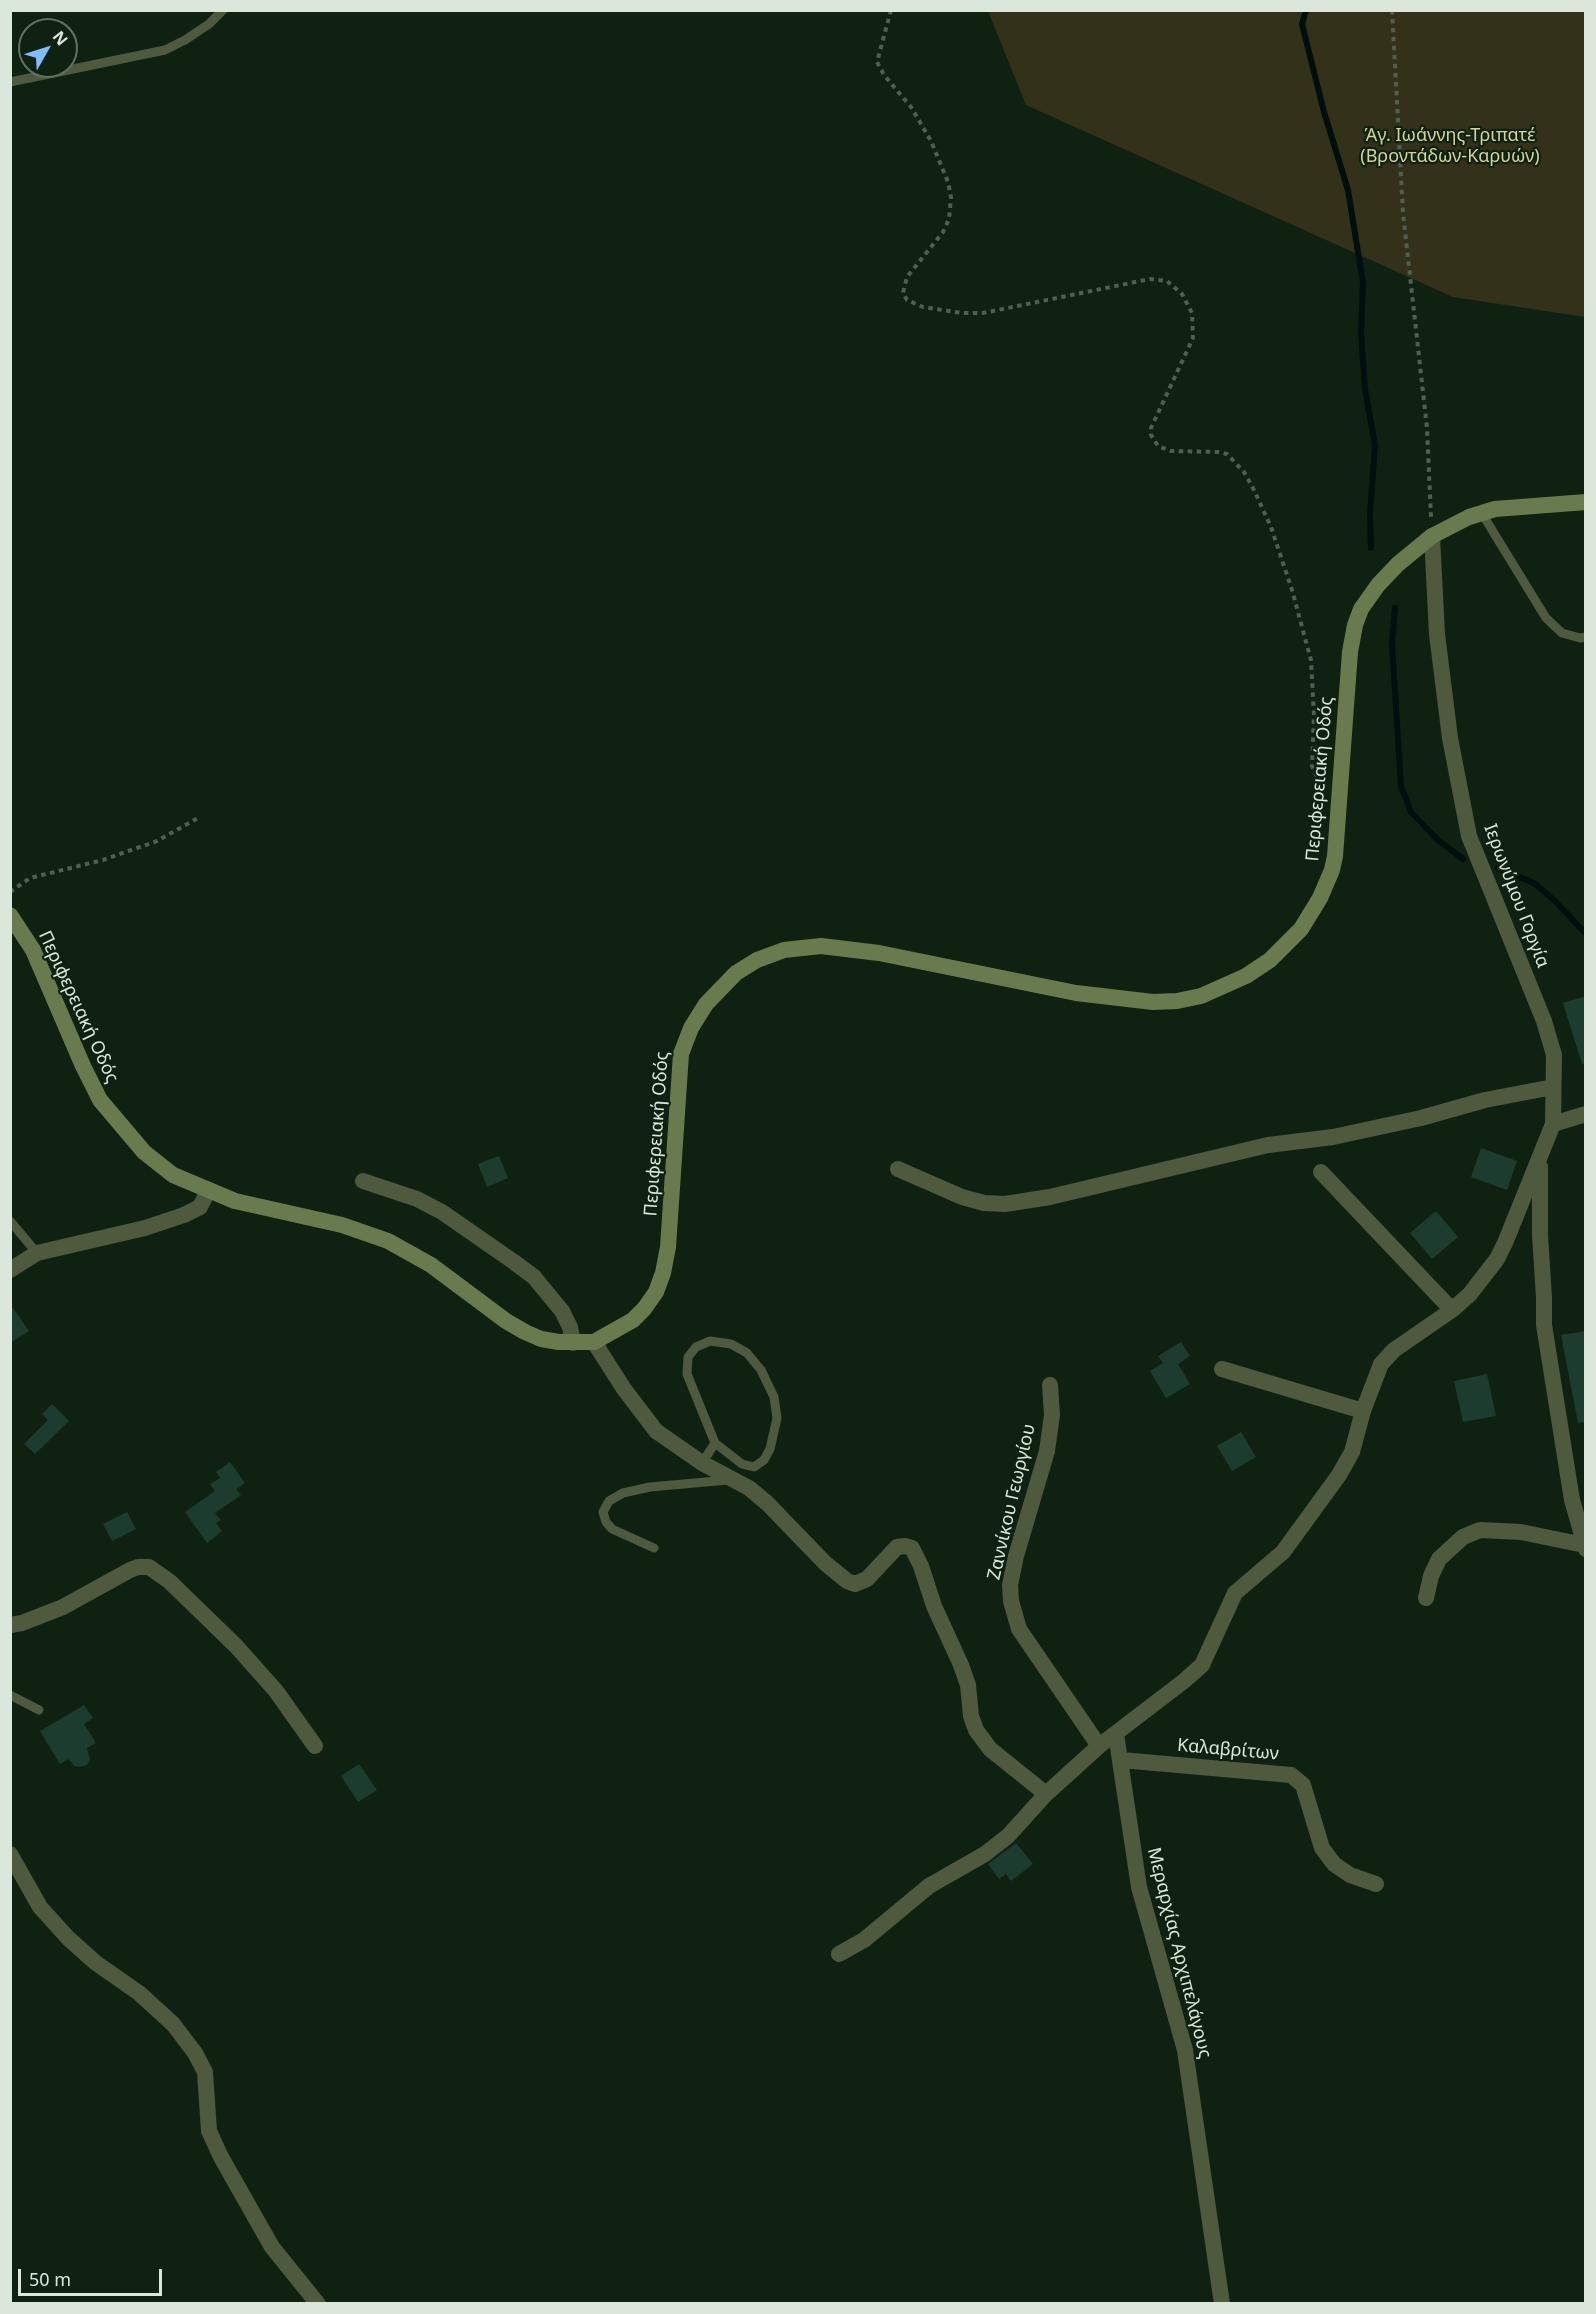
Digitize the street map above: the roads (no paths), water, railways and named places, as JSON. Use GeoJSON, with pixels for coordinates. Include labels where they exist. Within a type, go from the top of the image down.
{"type":"FeatureCollection","features":[{"type":"Feature","properties":{"kind":"main road","name":"Περιφερειακή Οδός"},"geometry":{"type":"LineString","coordinates":[[10,915],[33,950],[100,1100],[144,1152],[173,1175],[208,1191],[263,1209],[342,1225],[388,1241],[431,1264],[515,1327],[541,1339],[573,1343],[594,1342],[619,1329],[639,1314],[656,1292],[663,1273],[668,1247],[681,1054],[691,1028],[706,1004],[736,973],[757,960],[784,950],[821,946],[879,953],[999,979],[1117,999],[1165,1002],[1201,996],[1236,982],[1270,960],[1295,936],[1311,914],[1327,884],[1335,856],[1350,651],[1355,626],[1362,609],[1378,585],[1398,564],[1432,536],[1452,524],[1481,512],[1508,507],[1586,502]]}},
{"type":"Feature","properties":{"kind":"street","name":"Ιερωνύμου Γοργία"},"geometry":{"type":"LineString","coordinates":[[1432,536],[1438,645],[1450,738],[1469,836],[1544,1021],[1554,1055],[1553,1124]]}},
{"type":"Feature","properties":{"kind":"street"},"geometry":{"type":"LineString","coordinates":[[898,1169],[962,1197],[984,1203],[1005,1204],[1050,1197],[1268,1145],[1333,1137],[1421,1118],[1485,1100],[1553,1087]]}},
{"type":"Feature","properties":{"kind":"street"},"geometry":{"type":"LineString","coordinates":[[839,1954],[864,1940],[929,1886],[985,1854],[1008,1836],[1046,1794],[1099,1746],[1202,1665],[1235,1593],[1283,1552],[1339,1475],[1352,1452],[1363,1411],[1382,1364],[1394,1350],[1452,1310],[1470,1293],[1497,1259],[1553,1124],[1586,1114]]}},
{"type":"Feature","properties":{"kind":"street"},"geometry":{"type":"LineString","coordinates":[[1426,1598],[1431,1576],[1439,1559],[1463,1537],[1480,1530],[1521,1532],[1585,1547],[1572,1500],[1544,1325],[1539,1235],[1540,1157]]}},
{"type":"Feature","properties":{"kind":"street"},"geometry":{"type":"LineString","coordinates":[[1321,1172],[1452,1310]]}},
{"type":"Feature","properties":{"kind":"street"},"geometry":{"type":"LineString","coordinates":[[363,1181],[417,1198],[442,1212],[514,1262],[534,1278],[562,1311],[570,1327],[573,1343]]}},
{"type":"Feature","properties":{"kind":"street"},"geometry":{"type":"LineString","coordinates":[[10,1270],[37,1253],[145,1227],[184,1215],[200,1207],[208,1191]]}},
{"type":"Feature","properties":{"kind":"street"},"geometry":{"type":"LineString","coordinates":[[594,1342],[624,1389],[656,1431],[702,1463],[749,1488],[767,1503],[825,1563],[847,1581],[855,1584],[867,1579],[897,1547],[912,1548],[921,1566],[934,1606],[961,1665],[968,1686],[971,1716],[976,1730],[990,1749],[1046,1794]]}},
{"type":"Feature","properties":{"kind":"street"},"geometry":{"type":"LineString","coordinates":[[1222,1369],[1363,1411]]}},
{"type":"Feature","properties":{"kind":"street","name":"Ζαννίκου Γεωργίου"},"geometry":{"type":"LineString","coordinates":[[1050,1385],[1052,1416],[1047,1451],[1016,1556],[1010,1586],[1011,1601],[1018,1629],[1099,1746]]}},
{"type":"Feature","properties":{"kind":"street"},"geometry":{"type":"LineString","coordinates":[[10,1625],[22,1623],[63,1607],[130,1570],[148,1567],[169,1581],[236,1646],[276,1691],[315,1746]]}},
{"type":"Feature","properties":{"kind":"street","name":"Μεραρχίας Αρχιπελάγους"},"geometry":{"type":"LineString","coordinates":[[1116,1734],[1138,1887],[1185,2050],[1222,2304]]}},
{"type":"Feature","properties":{"kind":"street","name":"Καλαβρίτων"},"geometry":{"type":"LineString","coordinates":[[1121,1760],[1291,1775],[1303,1785],[1322,1848],[1334,1864],[1350,1875],[1376,1884]]}},
{"type":"Feature","properties":{"kind":"street"},"geometry":{"type":"LineString","coordinates":[[10,1854],[40,1906],[68,1938],[96,1963],[148,2001],[173,2024],[195,2053],[205,2072],[209,2131],[220,2157],[272,2247],[318,2304]]}},
{"type":"Feature","properties":{"kind":"lane"},"geometry":{"type":"LineString","coordinates":[[10,82],[165,50],[209,24],[223,10]]}},
{"type":"Feature","properties":{"kind":"lane"},"geometry":{"type":"LineString","coordinates":[[1481,512],[1546,618],[1562,633],[1580,638],[1586,637]]}},
{"type":"Feature","properties":{"kind":"lane"},"geometry":{"type":"LineString","coordinates":[[10,1221],[37,1253]]}},
{"type":"Feature","properties":{"kind":"lane"},"geometry":{"type":"LineString","coordinates":[[710,1341],[731,1344],[747,1353],[761,1370],[770,1388],[774,1397],[777,1418],[770,1449],[764,1460],[754,1467],[742,1464],[715,1443],[687,1374],[688,1357],[696,1347],[710,1341]]}},
{"type":"Feature","properties":{"kind":"lane"},"geometry":{"type":"LineString","coordinates":[[702,1463],[715,1443]]}},
{"type":"Feature","properties":{"kind":"lane"},"geometry":{"type":"LineString","coordinates":[[654,1548],[612,1529],[606,1522],[603,1512],[609,1501],[623,1493],[650,1487],[734,1480]]}},
{"type":"Feature","properties":{"kind":"lane"},"geometry":{"type":"LineString","coordinates":[[10,1695],[39,1710]]}},
{"type":"Feature","properties":{"kind":"waterway"},"geometry":{"type":"LineString","coordinates":[[1306,10],[1302,24],[1324,112],[1348,190],[1363,283],[1361,333],[1365,389],[1375,445],[1370,513],[1371,548]]}},
{"type":"Feature","properties":{"kind":"waterway"},"geometry":{"type":"LineString","coordinates":[[1395,608],[1392,644],[1401,786],[1411,812],[1438,840],[1463,859]]}},
{"type":"Feature","properties":{"kind":"waterway"},"geometry":{"type":"LineString","coordinates":[[1498,868],[1534,883],[1555,901],[1586,934]]}},
{"type":"Feature","properties":{"kind":"park label","name":"Άγ. Ιωάννης-Τριπατέ (Βροντάδων-Καρυών)"},"geometry":{"type":"Point","coordinates":[1450,146]}}]}
